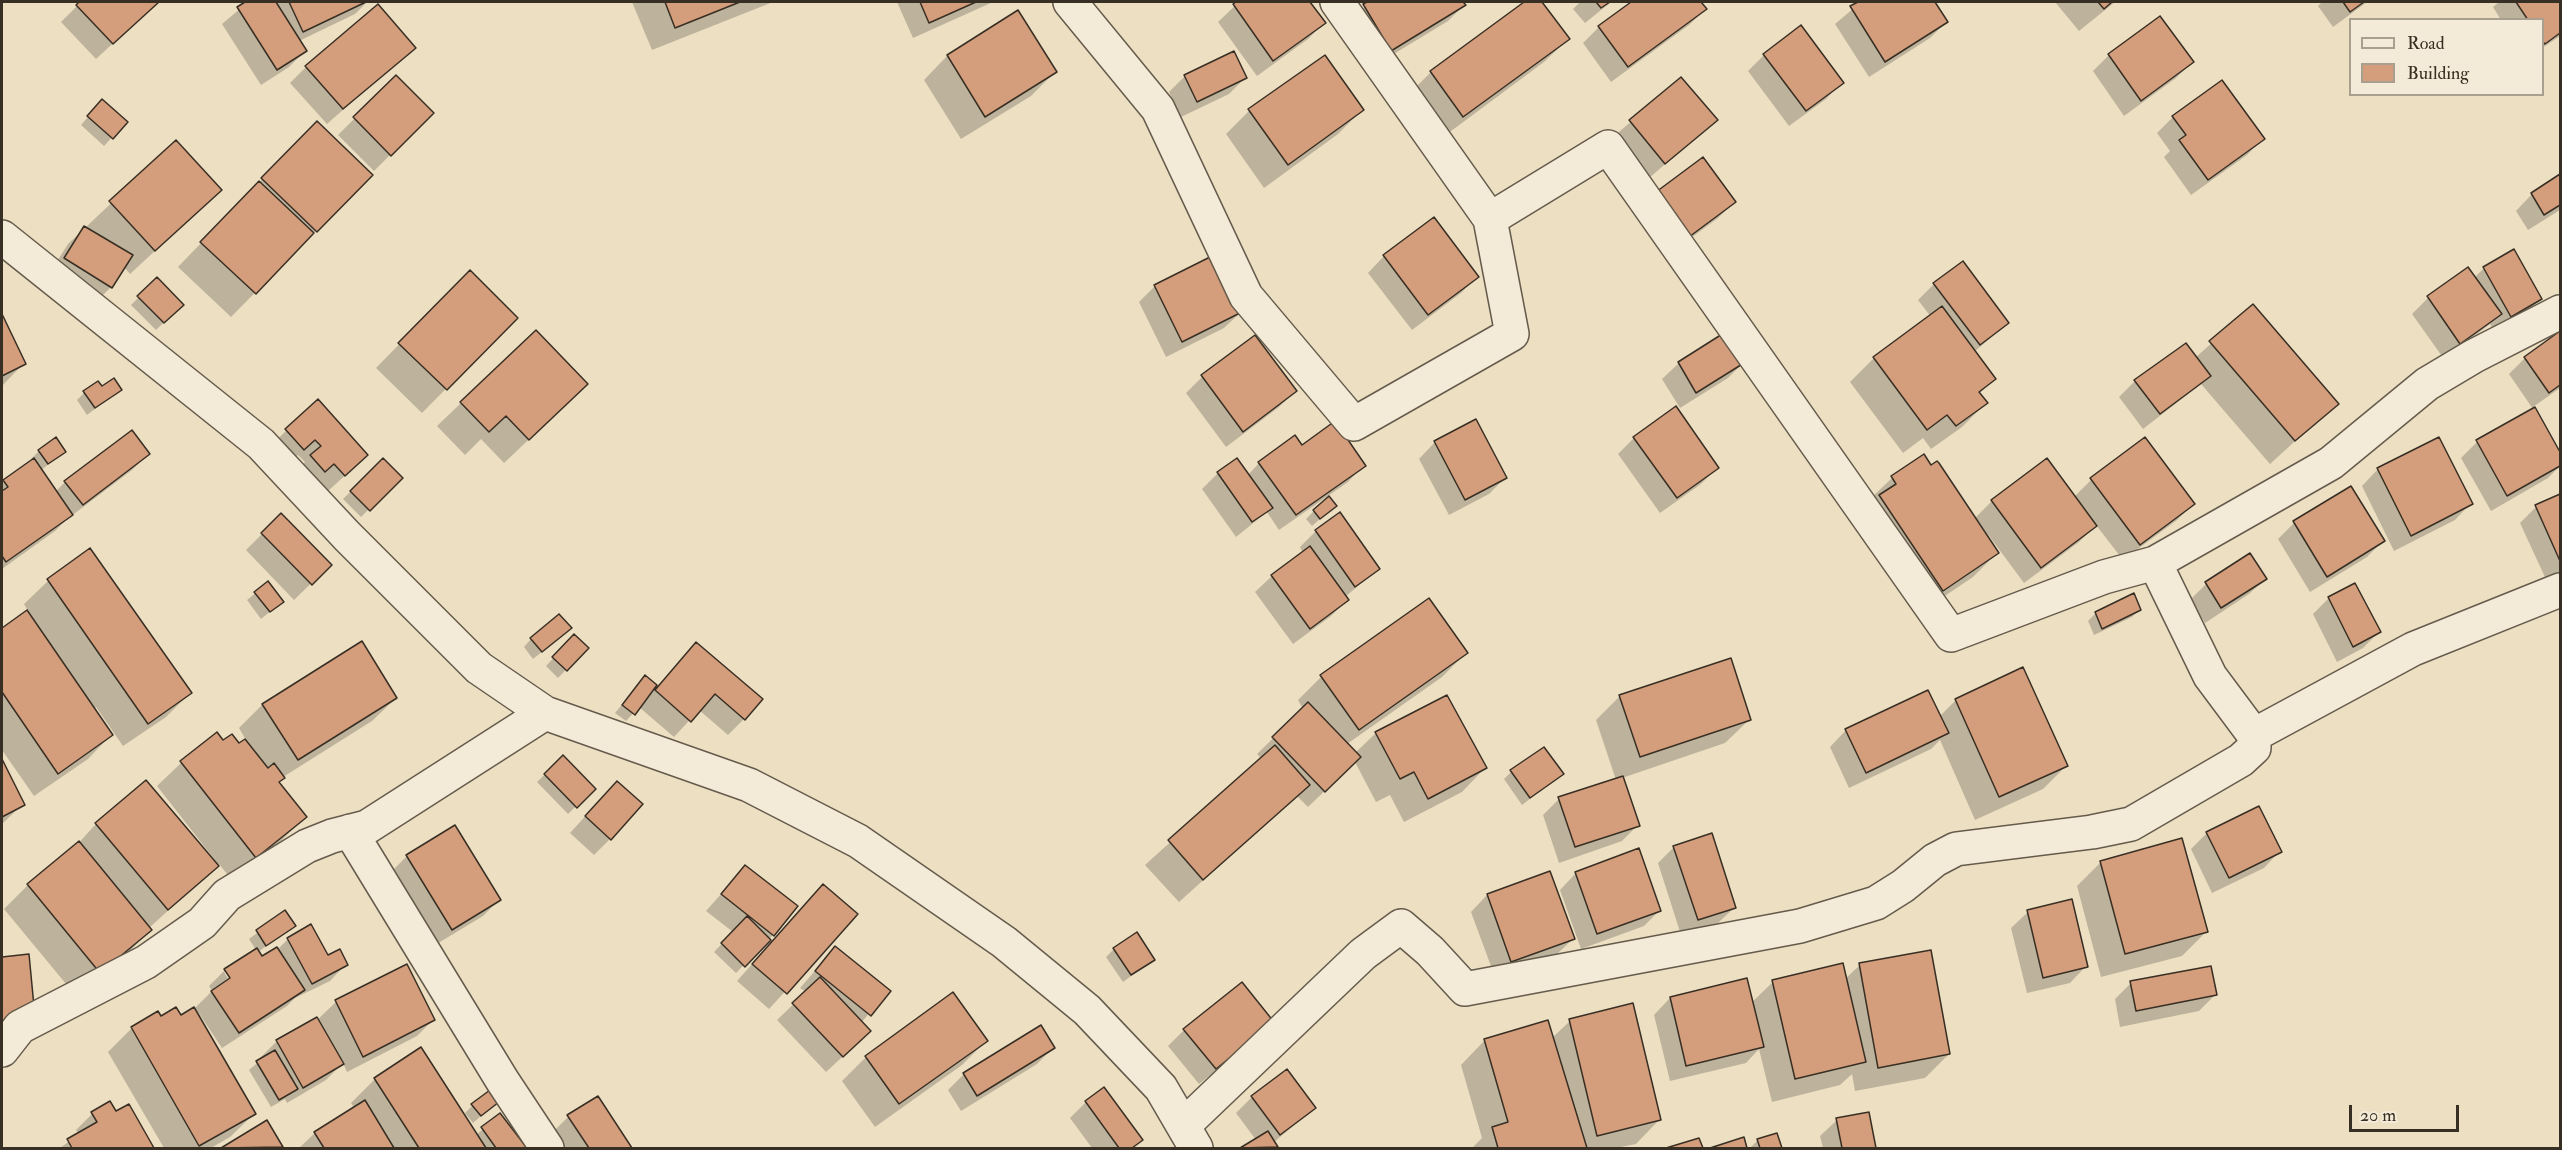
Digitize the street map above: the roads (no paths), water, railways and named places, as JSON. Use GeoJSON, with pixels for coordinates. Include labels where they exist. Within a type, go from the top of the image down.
{"type":"FeatureCollection","features":[{"type":"Feature","properties":{"kind":"street"},"geometry":{"type":"LineString","coordinates":[[1070,2],[1158,109],[1246,296],[1354,424],[1512,334],[1490,219],[1337,2]]}},
{"type":"Feature","properties":{"kind":"street"},"geometry":{"type":"LineString","coordinates":[[1490,219],[1608,147],[1951,635],[2104,577],[2155,563],[2331,463],[2427,384],[2474,356],[2560,312]]}},
{"type":"Feature","properties":{"kind":"street"},"geometry":{"type":"LineString","coordinates":[[2,237],[261,444],[347,536],[479,668],[545,713],[749,785],[858,841],[1004,942],[1087,1010],[1161,1088],[1190,1137],[1363,954],[1401,926],[1430,951],[1465,989],[1800,927],[1876,903],[1903,886],[1935,860],[1956,849],[2092,832],[2131,824],[2241,760],[2254,748],[2254,735],[2210,676],[2155,563]]}},
{"type":"Feature","properties":{"kind":"street"},"geometry":{"type":"LineString","coordinates":[[2254,735],[2413,649],[2560,590]]}},
{"type":"Feature","properties":{"kind":"street"},"geometry":{"type":"LineString","coordinates":[[2,1050],[20,1027],[155,956],[202,923],[226,895],[307,846],[367,827],[545,713]]}},
{"type":"Feature","properties":{"kind":"street"},"geometry":{"type":"LineString","coordinates":[[350,831],[547,1149]]}}]}
